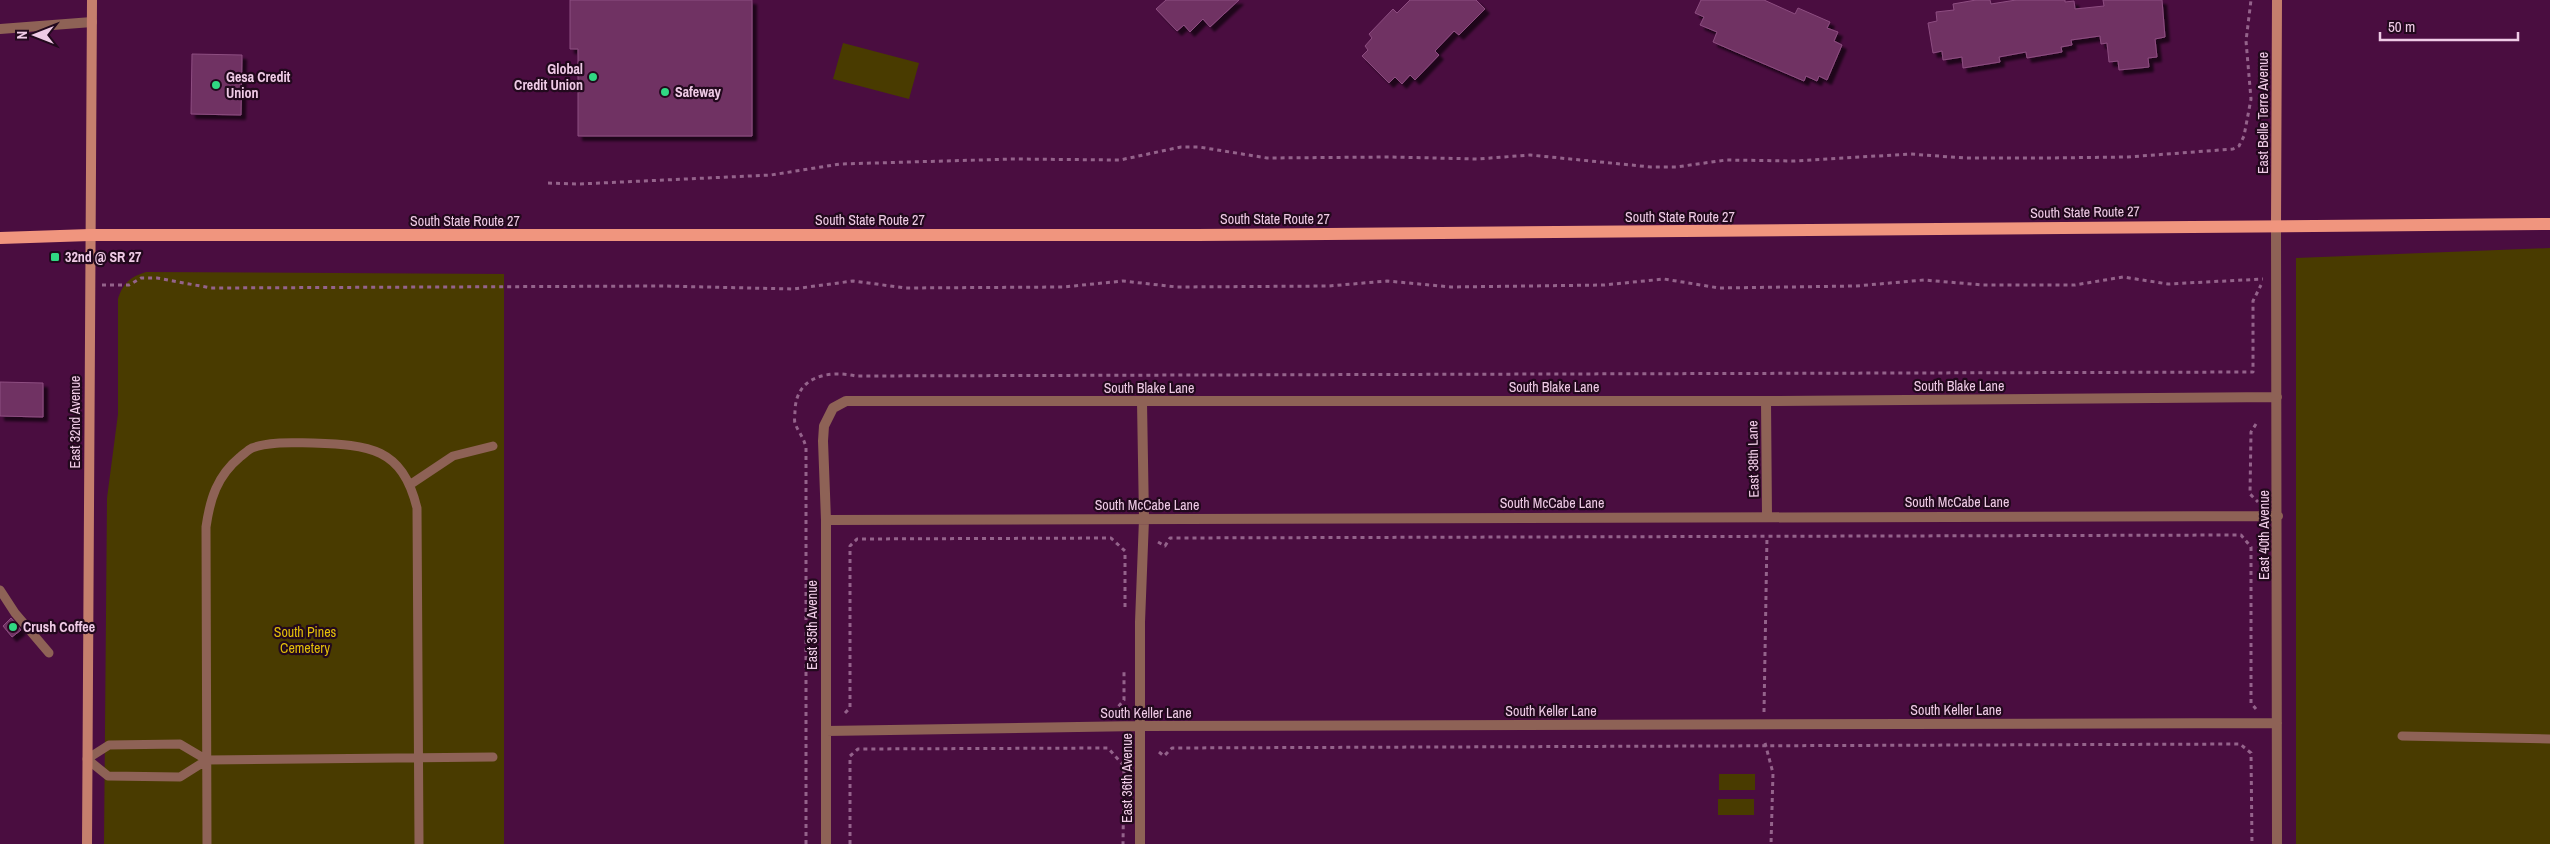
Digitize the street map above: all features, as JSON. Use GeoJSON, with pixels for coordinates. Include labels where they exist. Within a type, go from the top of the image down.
{"type":"FeatureCollection","features":[{"type":"Feature","properties":{"kind":"main road","name":"East 32nd Avenue"},"geometry":{"type":"LineString","coordinates":[[87,844],[92,0]]}},
{"type":"Feature","properties":{"kind":"main road","name":"East Belle Terre Avenue"},"geometry":{"type":"LineString","coordinates":[[2276,226],[2277,0]]}},
{"type":"Feature","properties":{"kind":"main road","name":"South State Route 27"},"geometry":{"type":"LineString","coordinates":[[0,238],[90,235],[1207,234],[2550,224]]}},
{"type":"Feature","properties":{"kind":"street"},"geometry":{"type":"LineString","coordinates":[[0,29],[92,22]]}},
{"type":"Feature","properties":{"kind":"street","name":"East 40th Avenue"},"geometry":{"type":"LineString","coordinates":[[2276,226],[2278,516],[2277,844]]}},
{"type":"Feature","properties":{"kind":"street","name":"South Blake Lane"},"geometry":{"type":"LineString","coordinates":[[833,408],[846,400],[1142,402],[2277,398]]}},
{"type":"Feature","properties":{"kind":"street","name":"East 38th Lane"},"geometry":{"type":"LineString","coordinates":[[1766,401],[1768,516]]}},
{"type":"Feature","properties":{"kind":"street","name":"East 36th Avenue"},"geometry":{"type":"LineString","coordinates":[[1140,844],[1140,622],[1144,519],[1142,402]]}},
{"type":"Feature","properties":{"kind":"street","name":"East 35th Avenue"},"geometry":{"type":"LineString","coordinates":[[826,844],[826,520],[823,440],[824,426],[833,408]]}},
{"type":"Feature","properties":{"kind":"street","name":"South McCabe Lane"},"geometry":{"type":"LineString","coordinates":[[826,520],[2278,516]]}},
{"type":"Feature","properties":{"kind":"street","name":"South Keller Lane"},"geometry":{"type":"LineString","coordinates":[[826,731],[1140,726],[2277,723]]}},
{"type":"Feature","properties":{"kind":"lane"},"geometry":{"type":"LineString","coordinates":[[207,844],[206,527],[210,502],[216,485],[231,465],[251,448],[291,443],[354,444],[379,452],[397,466],[411,484],[417,508],[419,844]]}},
{"type":"Feature","properties":{"kind":"lane"},"geometry":{"type":"LineString","coordinates":[[411,484],[453,456],[493,446]]}},
{"type":"Feature","properties":{"kind":"lane"},"geometry":{"type":"LineString","coordinates":[[0,590],[15,613],[49,653]]}},
{"type":"Feature","properties":{"kind":"lane"},"geometry":{"type":"LineString","coordinates":[[2402,736],[2550,739]]}},
{"type":"Feature","properties":{"kind":"lane"},"geometry":{"type":"LineString","coordinates":[[208,760],[180,777],[108,776],[87,759],[109,745],[172,744],[180,744],[208,760],[493,757]]}},
{"type":"Feature","properties":{"kind":"path"},"geometry":{"type":"LineString","coordinates":[[548,183],[579,184],[762,175],[840,164],[1014,159],[1120,160],[1181,146],[1199,146],[1267,158],[1391,157],[1477,159],[1530,155],[1651,167],[1676,167],[1726,160],[1795,161],[1910,154],[1965,158],[2045,158],[2128,157],[2218,151],[2240,146],[2244,136],[2251,99],[2246,41],[2251,0]]}},
{"type":"Feature","properties":{"kind":"path"},"geometry":{"type":"LineString","coordinates":[[89,285],[130,285],[141,278],[157,278],[211,288],[663,286],[793,289],[853,282],[906,288],[1064,287],[1123,281],[1177,287],[1329,286],[1387,281],[1451,287],[1604,285],[1664,279],[1719,288],[1856,286],[1924,280],[1983,285],[2075,285],[2123,277],[2168,284],[2261,280],[2276,277]]}},
{"type":"Feature","properties":{"kind":"path"},"geometry":{"type":"LineString","coordinates":[[806,844],[806,448],[803,435],[795,423],[795,408],[796,401],[805,384],[820,376],[839,372],[856,376],[2253,372],[2253,301],[2261,286],[2261,280]]}},
{"type":"Feature","properties":{"kind":"path"},"geometry":{"type":"LineString","coordinates":[[2256,424],[2251,432],[2250,494],[2258,503]]}},
{"type":"Feature","properties":{"kind":"path"},"geometry":{"type":"LineString","coordinates":[[1768,516],[1764,724],[1765,744],[1773,774],[1771,844]]}},
{"type":"Feature","properties":{"kind":"path"},"geometry":{"type":"LineString","coordinates":[[1158,542],[1165,546],[1170,538],[2241,535],[2251,547],[2251,703],[2256,710]]}},
{"type":"Feature","properties":{"kind":"path"},"geometry":{"type":"LineString","coordinates":[[845,713],[850,708],[850,546],[857,539],[1111,538],[1125,551],[1124,621]]}},
{"type":"Feature","properties":{"kind":"path"},"geometry":{"type":"LineString","coordinates":[[1121,712],[1116,708],[1124,700],[1124,670]]}},
{"type":"Feature","properties":{"kind":"path"},"geometry":{"type":"LineString","coordinates":[[1159,752],[1164,756],[1172,748],[1765,744],[2240,744],[2251,753],[2252,844]]}},
{"type":"Feature","properties":{"kind":"path"},"geometry":{"type":"LineString","coordinates":[[850,844],[850,756],[858,748],[1108,748],[1124,766],[1123,844]]}},
{"type":"Feature","properties":{"kind":"green space"},"geometry":{"type":"Polygon","coordinates":[[[843,43],[919,63],[909,99],[833,79],[843,43]]]}},
{"type":"Feature","properties":{"kind":"green space"},"geometry":{"type":"Polygon","coordinates":[[[2550,248],[2550,844],[2296,844],[2296,258],[2550,248]]]}},
{"type":"Feature","properties":{"kind":"green space","name":"South Pines Cemetery"},"geometry":{"type":"Polygon","coordinates":[[[146,272],[504,274],[504,844],[104,844],[107,498],[118,414],[118,299],[128,281],[146,272]]]}},
{"type":"Feature","properties":{"kind":"green space"},"geometry":{"type":"Polygon","coordinates":[[[1719,774],[1755,774],[1755,790],[1719,790],[1719,774]]]}},
{"type":"Feature","properties":{"kind":"green space"},"geometry":{"type":"Polygon","coordinates":[[[1718,799],[1754,799],[1754,815],[1718,815],[1718,799]]]}},
{"type":"Feature","properties":{"kind":"building","name":"Safeway"},"geometry":{"type":"Polygon","coordinates":[[[570,0],[752,0],[752,136],[578,136],[578,49],[570,49],[570,0]]]}},
{"type":"Feature","properties":{"kind":"building"},"geometry":{"type":"Polygon","coordinates":[[[1166,0],[1239,0],[1210,27],[1203,19],[1190,32],[1184,25],[1177,31],[1156,9],[1166,0]]]}},
{"type":"Feature","properties":{"kind":"building"},"geometry":{"type":"Polygon","coordinates":[[[1410,0],[1476,0],[1485,9],[1459,35],[1454,31],[1435,51],[1439,55],[1415,80],[1410,75],[1402,84],[1395,77],[1389,83],[1362,56],[1368,50],[1365,46],[1372,38],[1369,34],[1393,9],[1397,13],[1410,0]]]}},
{"type":"Feature","properties":{"kind":"building"},"geometry":{"type":"Polygon","coordinates":[[[1701,0],[1764,0],[1795,14],[1798,8],[1830,22],[1827,28],[1838,32],[1834,41],[1842,45],[1827,80],[1819,76],[1817,81],[1806,76],[1804,81],[1713,42],[1717,32],[1700,25],[1704,17],[1695,13],[1701,0]]]}},
{"type":"Feature","properties":{"kind":"building"},"geometry":{"type":"Polygon","coordinates":[[[1976,0],[1990,0],[1991,4],[2016,0],[2065,0],[2065,2],[2074,1],[2075,9],[2104,6],[2103,0],[2162,0],[2165,37],[2155,39],[2157,57],[2148,58],[2149,67],[2119,70],[2118,61],[2109,62],[2107,43],[2101,44],[2100,36],[2071,40],[2072,45],[2061,47],[2062,52],[2027,58],[2026,52],[1999,57],[2000,62],[1963,68],[1962,57],[1943,60],[1942,51],[1933,53],[1928,23],[1937,21],[1936,12],[1954,10],[1953,4],[1976,0]]]}},
{"type":"Feature","properties":{"kind":"building","name":"Gesa Credit Union"},"geometry":{"type":"Polygon","coordinates":[[[192,54],[242,55],[241,115],[191,114],[192,54]]]}},
{"type":"Feature","properties":{"kind":"building"},"geometry":{"type":"Polygon","coordinates":[[[0,382],[43,383],[43,417],[0,416],[0,382]]]}},
{"type":"Feature","properties":{"kind":"building","name":"Crush Coffee"},"geometry":{"type":"Polygon","coordinates":[[[11,618],[21,630],[12,637],[3,626],[11,618]]]}},
{"type":"Feature","properties":{"kind":"place","name":"Global Credit Union"},"geometry":{"type":"Point","coordinates":[593,77]}},
{"type":"Feature","properties":{"kind":"place","name":"Gesa Credit Union"},"geometry":{"type":"Point","coordinates":[216,85]}},
{"type":"Feature","properties":{"kind":"place","name":"Safeway"},"geometry":{"type":"Point","coordinates":[665,92]}},
{"type":"Feature","properties":{"kind":"place","name":"32nd @ SR 27"},"geometry":{"type":"Point","coordinates":[55,257]}},
{"type":"Feature","properties":{"kind":"place","name":"Crush Coffee"},"geometry":{"type":"Point","coordinates":[13,627]}}]}
